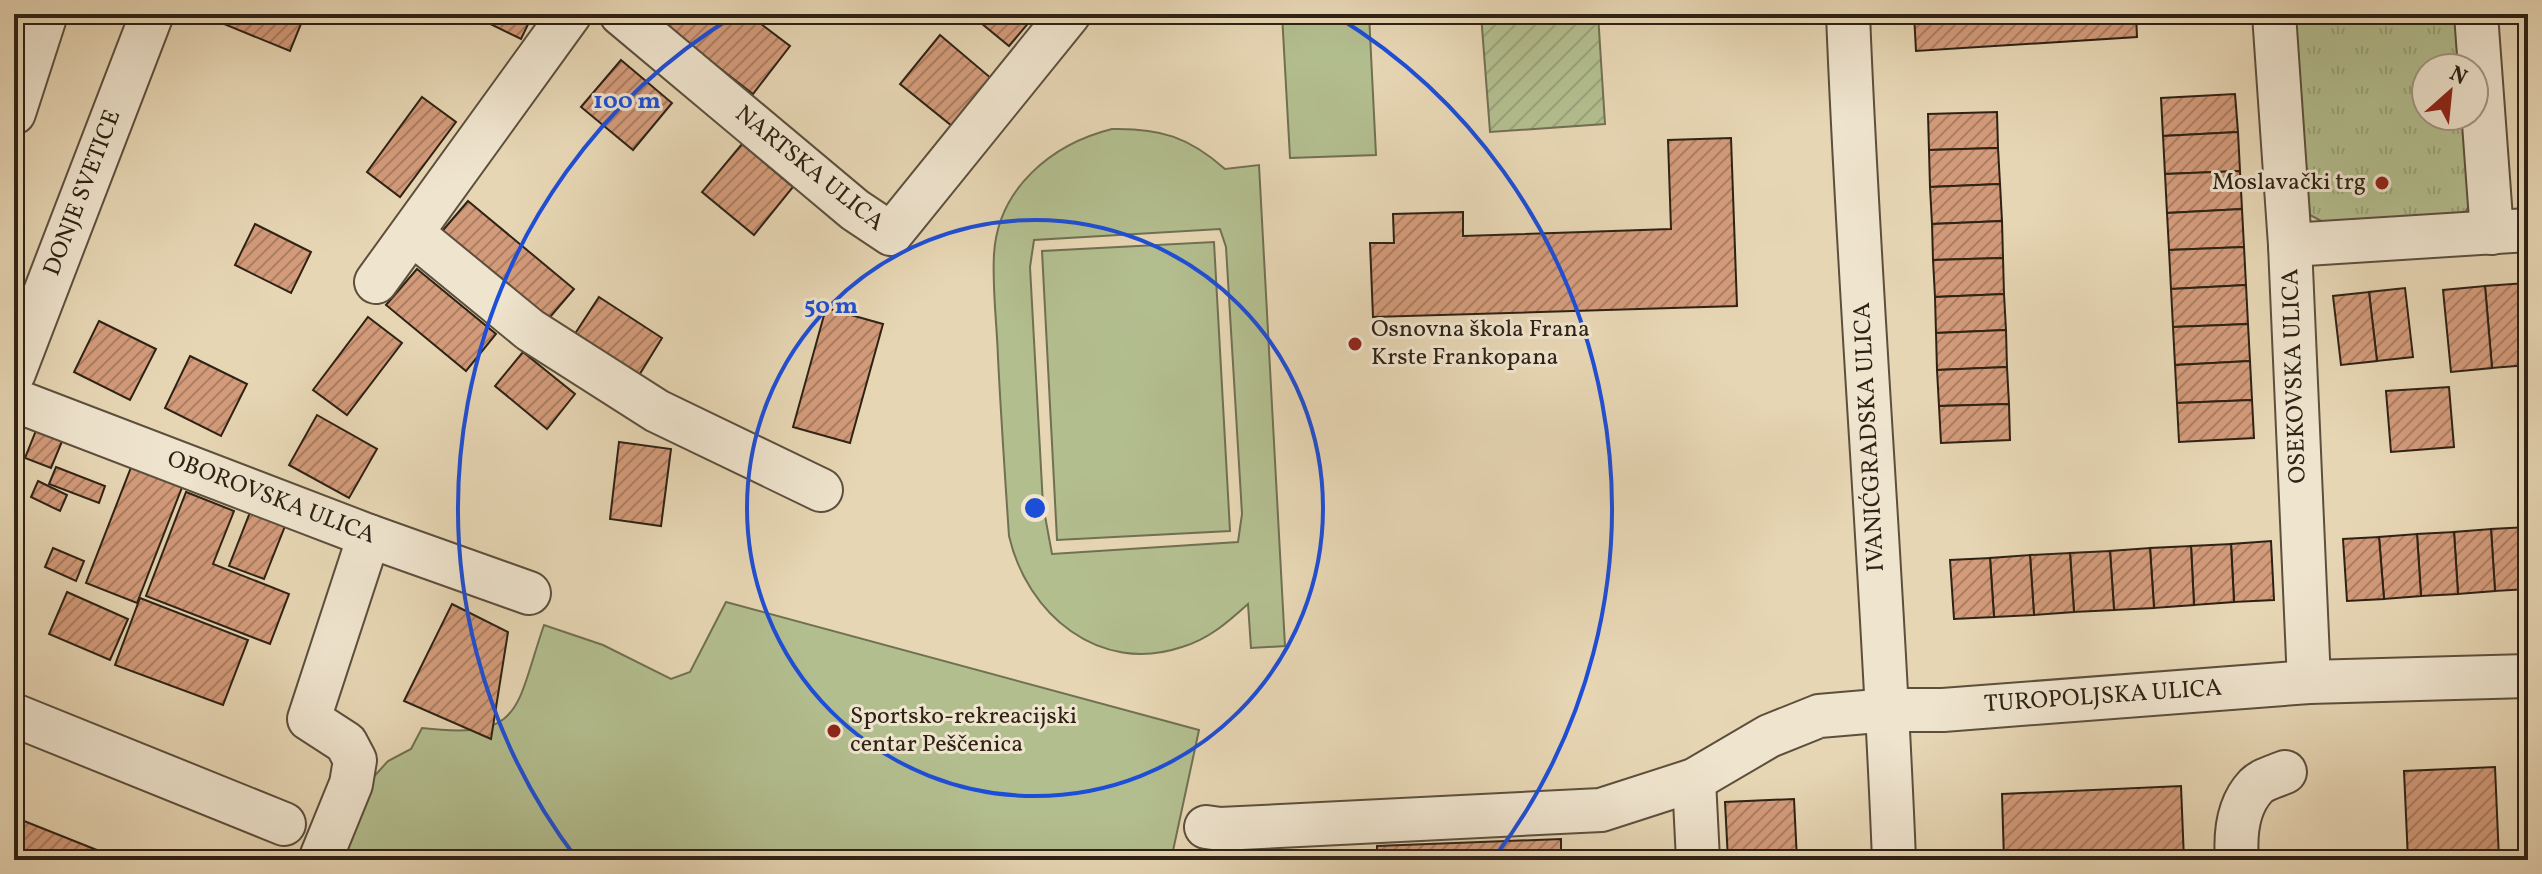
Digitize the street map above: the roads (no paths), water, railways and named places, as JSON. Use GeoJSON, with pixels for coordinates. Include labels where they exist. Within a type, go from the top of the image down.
{"type":"FeatureCollection","features":[{"type":"Feature","properties":{"kind":"street"},"geometry":{"type":"LineString","coordinates":[[17,96],[46,14]]}},
{"type":"Feature","properties":{"kind":"street","name":"DONJE SVETICE"},"geometry":{"type":"LineString","coordinates":[[14,373],[152,14]]}},
{"type":"Feature","properties":{"kind":"street"},"geometry":{"type":"LineString","coordinates":[[376,282],[570,14]]}},
{"type":"Feature","properties":{"kind":"street","name":"NARTSKA ULICA"},"geometry":{"type":"LineString","coordinates":[[621,14],[855,210],[891,234],[1069,14]]}},
{"type":"Feature","properties":{"kind":"street","name":"IVANIĆGRADSKA ULICA"},"geometry":{"type":"LineString","coordinates":[[1848,14],[1861,282],[1889,710],[1894,860]]}},
{"type":"Feature","properties":{"kind":"street","name":"OSEKOVSKA ULICA"},"geometry":{"type":"LineString","coordinates":[[2274,14],[2290,245],[2309,682]]}},
{"type":"Feature","properties":{"kind":"street"},"geometry":{"type":"LineString","coordinates":[[2290,245],[2510,232],[2476,14]]}},
{"type":"Feature","properties":{"kind":"street"},"geometry":{"type":"LineString","coordinates":[[413,234],[530,330],[657,411],[821,490]]}},
{"type":"Feature","properties":{"kind":"street","name":"OBOROVSKA ULICA"},"geometry":{"type":"LineString","coordinates":[[14,400],[369,536],[529,593]]}},
{"type":"Feature","properties":{"kind":"street"},"geometry":{"type":"LineString","coordinates":[[320,860],[351,784],[355,760],[346,743],[309,719],[369,536]]}},
{"type":"Feature","properties":{"kind":"street","name":"TUROPOLJSKA ULICA"},"geometry":{"type":"LineString","coordinates":[[1216,839],[1601,810],[1694,780],[1769,736],[1819,716],[1889,710],[1943,710],[2309,682],[2528,676]]}},
{"type":"Feature","properties":{"kind":"street"},"geometry":{"type":"LineString","coordinates":[[14,715],[284,824]]}},
{"type":"Feature","properties":{"kind":"street"},"geometry":{"type":"LineString","coordinates":[[2237,860],[2242,805],[2258,784],[2285,772]]}},
{"type":"Feature","properties":{"kind":"street"},"geometry":{"type":"LineString","coordinates":[[1694,780],[1698,860]]}},
{"type":"Feature","properties":{"kind":"place","name":"Moslavački trg"},"geometry":{"type":"Point","coordinates":[2382,183]}},
{"type":"Feature","properties":{"kind":"place","name":"Osnovna škola Frana Krste Frankopana"},"geometry":{"type":"Point","coordinates":[1355,344]}},
{"type":"Feature","properties":{"kind":"place","name":"Sportsko-rekreacijski centar Peščenica"},"geometry":{"type":"Point","coordinates":[834,731]}}]}
